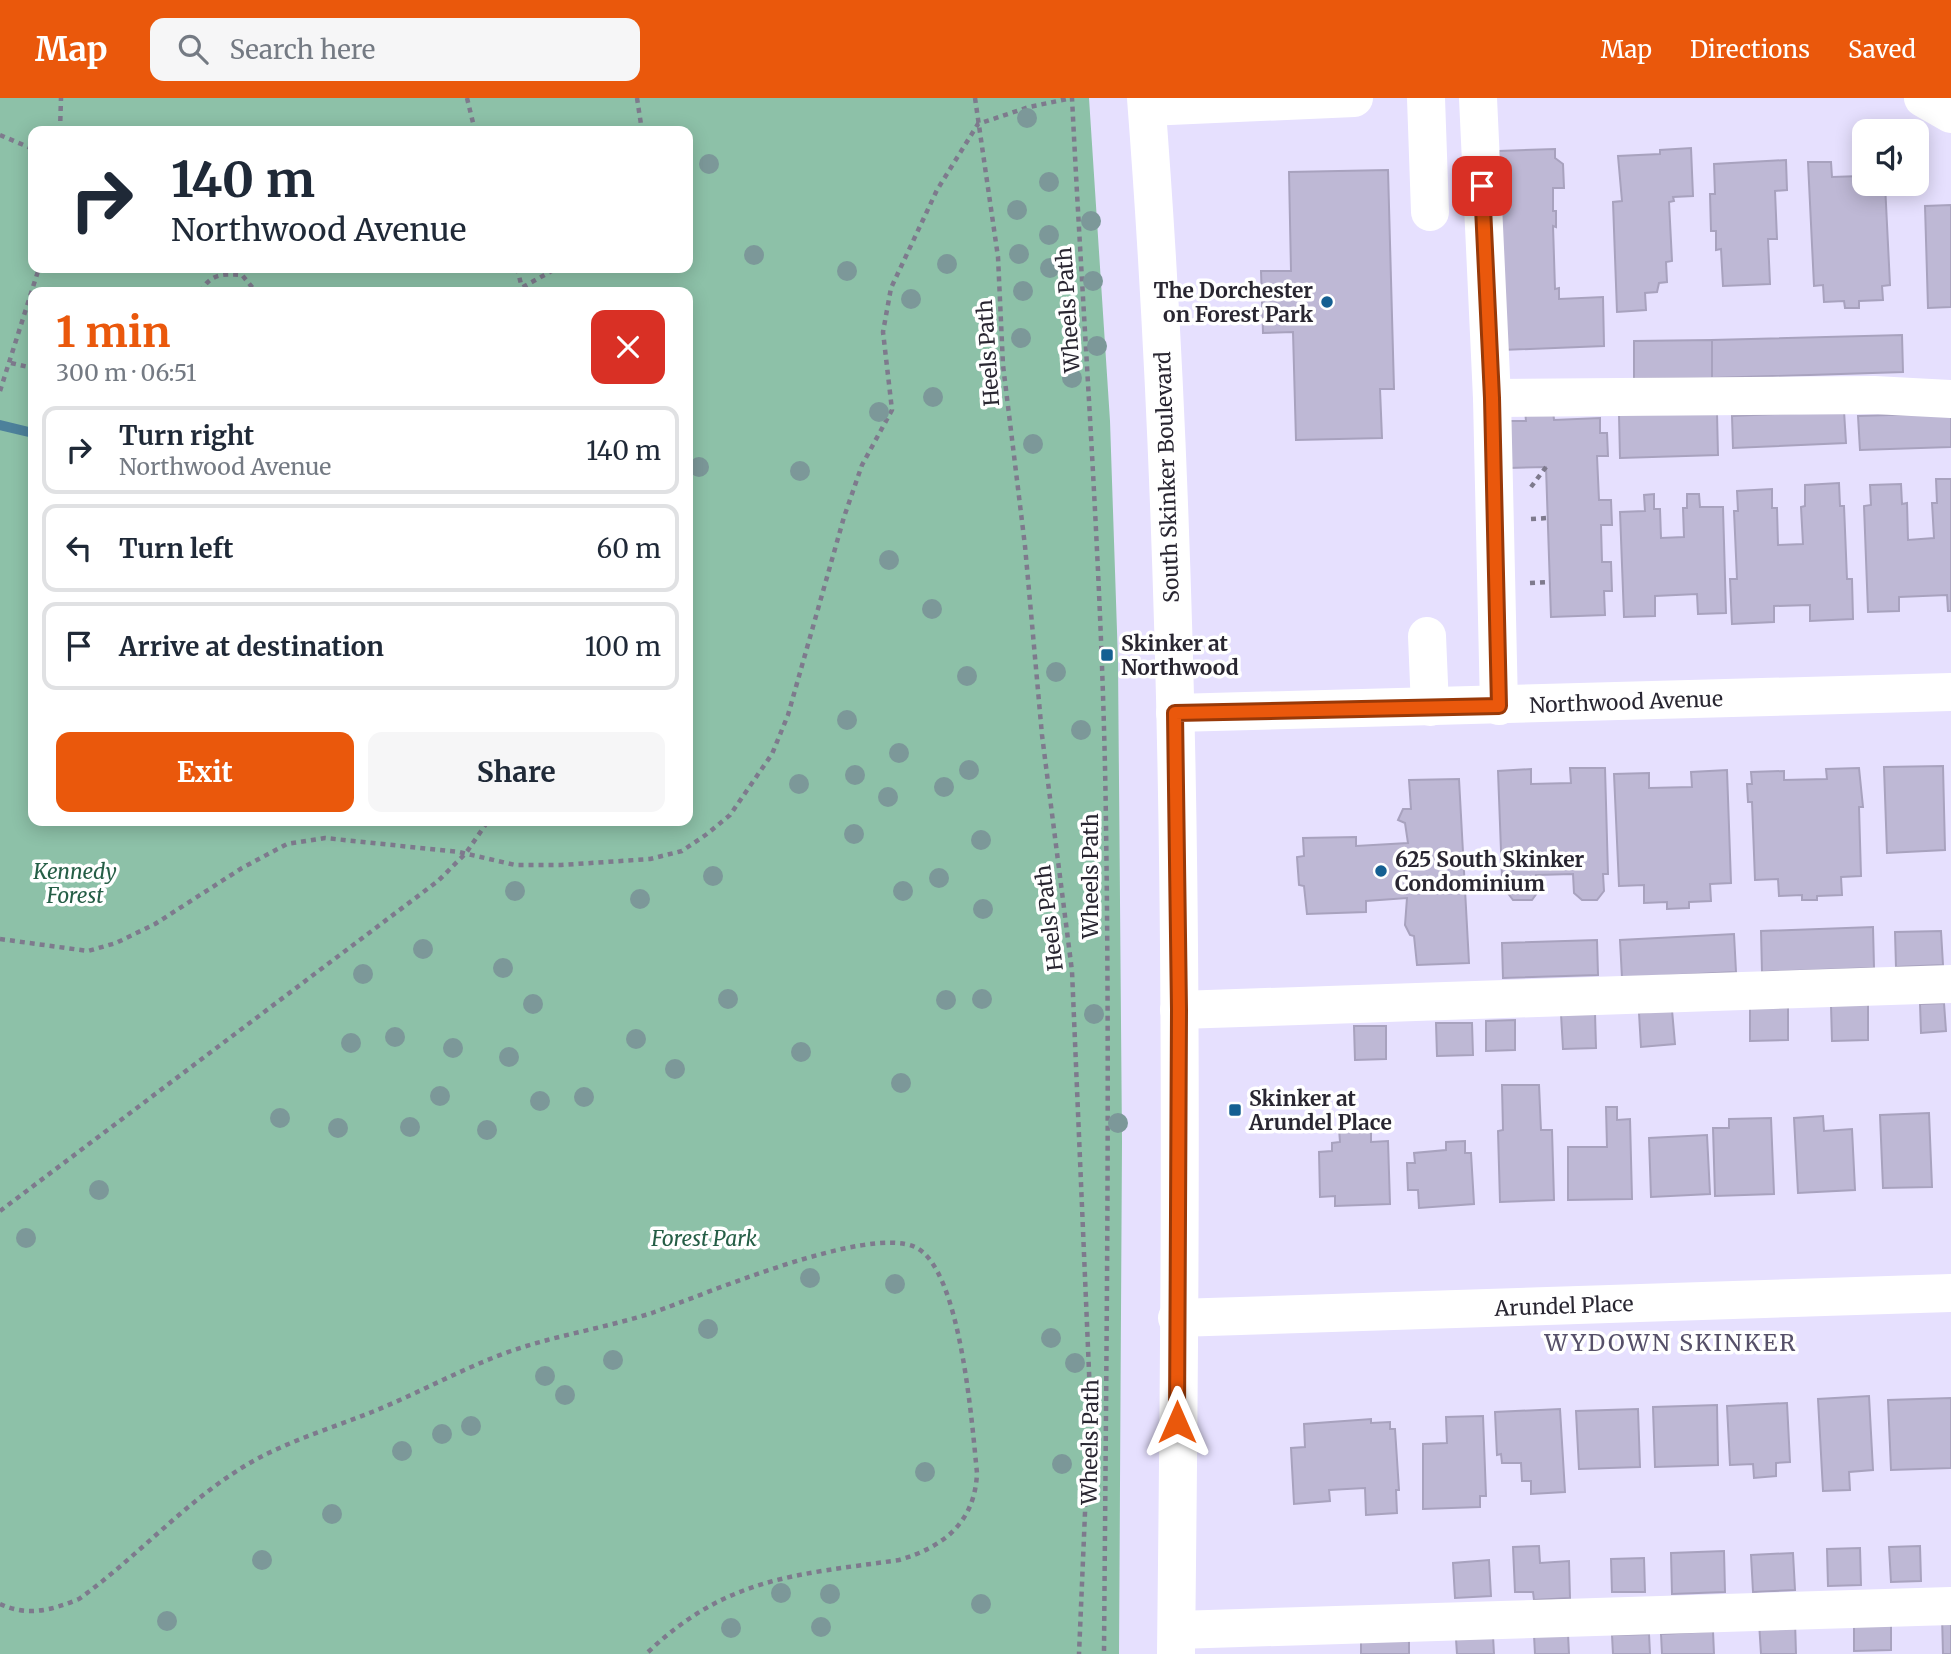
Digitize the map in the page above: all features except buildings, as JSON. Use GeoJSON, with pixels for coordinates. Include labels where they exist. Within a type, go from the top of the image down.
{"type":"FeatureCollection","features":[{"type":"Feature","properties":{"kind":"street"},"geometry":{"type":"LineString","coordinates":[[1147,103],[1354,98]]}},
{"type":"Feature","properties":{"kind":"street"},"geometry":{"type":"LineString","coordinates":[[1426,98],[1430,212]]}},
{"type":"Feature","properties":{"kind":"street"},"geometry":{"type":"LineString","coordinates":[[1478,98],[1492,398],[1499,706]]}},
{"type":"Feature","properties":{"kind":"street"},"geometry":{"type":"LineString","coordinates":[[1923,98],[1951,114]]}},
{"type":"Feature","properties":{"kind":"street","name":"South Skinker Boulevard"},"geometry":{"type":"LineString","coordinates":[[1147,103],[1165,408],[1175,713],[1179,1010],[1177,1642]]}},
{"type":"Feature","properties":{"kind":"street"},"geometry":{"type":"LineString","coordinates":[[1492,398],[1887,395],[1951,399]]}},
{"type":"Feature","properties":{"kind":"street"},"geometry":{"type":"LineString","coordinates":[[1427,636],[1430,707]]}},
{"type":"Feature","properties":{"kind":"street","name":"Northwood Avenue"},"geometry":{"type":"LineString","coordinates":[[1175,713],[1951,692]]}},
{"type":"Feature","properties":{"kind":"street"},"geometry":{"type":"LineString","coordinates":[[1179,1010],[1951,984]]}},
{"type":"Feature","properties":{"kind":"street","name":"Arundel Place"},"geometry":{"type":"LineString","coordinates":[[1177,1318],[1951,1293]]}},
{"type":"Feature","properties":{"kind":"street"},"geometry":{"type":"LineString","coordinates":[[1177,1642],[1951,1606]]}},
{"type":"Feature","properties":{"kind":"path"},"geometry":{"type":"LineString","coordinates":[[60,126],[61,98]]}},
{"type":"Feature","properties":{"kind":"path"},"geometry":{"type":"LineString","coordinates":[[467,98],[474,126]]}},
{"type":"Feature","properties":{"kind":"path"},"geometry":{"type":"LineString","coordinates":[[637,98],[641,126]]}},
{"type":"Feature","properties":{"kind":"path","name":"Heels Path"},"geometry":{"type":"LineString","coordinates":[[975,98],[998,257],[1003,365],[1025,546],[1042,735],[1072,971],[1090,1395],[1079,1654]]}},
{"type":"Feature","properties":{"kind":"path"},"geometry":{"type":"LineString","coordinates":[[0,939],[88,951],[116,943],[155,924],[242,868],[287,844],[325,838],[362,839],[466,853],[515,864],[561,865],[650,859],[682,851],[707,834],[730,815],[772,754],[788,715],[844,517],[862,465],[892,410],[883,332],[891,288],[937,190],[978,124],[1029,107],[1072,98]]}},
{"type":"Feature","properties":{"kind":"path","name":"Wheels Path"},"geometry":{"type":"LineString","coordinates":[[1072,98],[1092,444],[1106,823],[1108,1340],[1104,1654]]}},
{"type":"Feature","properties":{"kind":"path"},"geometry":{"type":"LineString","coordinates":[[0,135],[28,147]]}},
{"type":"Feature","properties":{"kind":"path"},"geometry":{"type":"LineString","coordinates":[[527,287],[549,273]]}},
{"type":"Feature","properties":{"kind":"path"},"geometry":{"type":"LineString","coordinates":[[203,287],[208,279],[219,274],[242,275],[252,287]]}},
{"type":"Feature","properties":{"kind":"path"},"geometry":{"type":"LineString","coordinates":[[0,391],[28,303]]}},
{"type":"Feature","properties":{"kind":"path"},"geometry":{"type":"LineString","coordinates":[[11,363],[28,367]]}},
{"type":"Feature","properties":{"kind":"path"},"geometry":{"type":"LineString","coordinates":[[1523,519],[1548,518]]}},
{"type":"Feature","properties":{"kind":"path"},"geometry":{"type":"LineString","coordinates":[[1525,583],[1550,582]]}},
{"type":"Feature","properties":{"kind":"path"},"geometry":{"type":"LineString","coordinates":[[0,1211],[416,898],[466,853],[485,826]]}},
{"type":"Feature","properties":{"kind":"path"},"geometry":{"type":"LineString","coordinates":[[0,1604],[30,1613],[55,1609],[79,1599],[207,1490],[244,1466],[274,1451],[388,1405],[472,1365],[539,1342],[648,1314],[817,1256],[857,1246],[894,1242],[917,1248],[934,1264],[947,1293],[959,1341],[977,1473],[976,1492],[961,1524],[944,1541],[912,1557],[747,1587],[698,1611],[646,1654]]}},
{"type":"Feature","properties":{"kind":"green space","name":"Forest Park"},"geometry":{"type":"Polygon","coordinates":[[[0,98],[1089,98],[1110,421],[1118,661],[1122,1142],[1119,1654],[0,1654],[0,98]]]}},
{"type":"Feature","properties":{"kind":"waterway"},"geometry":{"type":"LineString","coordinates":[[0,425],[28,432]]}},
{"type":"Feature","properties":{"kind":"place","name":"The Dorchester on Forest Park"},"geometry":{"type":"Point","coordinates":[1327,302]}},
{"type":"Feature","properties":{"kind":"place","name":"Skinker at Northwood"},"geometry":{"type":"Point","coordinates":[1107,655]}},
{"type":"Feature","properties":{"kind":"place","name":"625 South Skinker Condominium"},"geometry":{"type":"Point","coordinates":[1381,871]}},
{"type":"Feature","properties":{"kind":"place","name":"Skinker at Arundel Place"},"geometry":{"type":"Point","coordinates":[1235,1110]}},
{"type":"Feature","properties":{"kind":"district","name":"WYDOWN SKINKER"},"geometry":{"type":"Point","coordinates":[1671,1342]}},
{"type":"Feature","properties":{"kind":"route"},"geometry":{"type":"LineString","coordinates":[[1177,1422],[1179,1010],[1175,713],[1499,706],[1492,398],[1482,186]]}},
{"type":"Feature","properties":{"kind":"park label","name":"Kennedy Forest"},"geometry":{"type":"Point","coordinates":[75,883]}}]}
